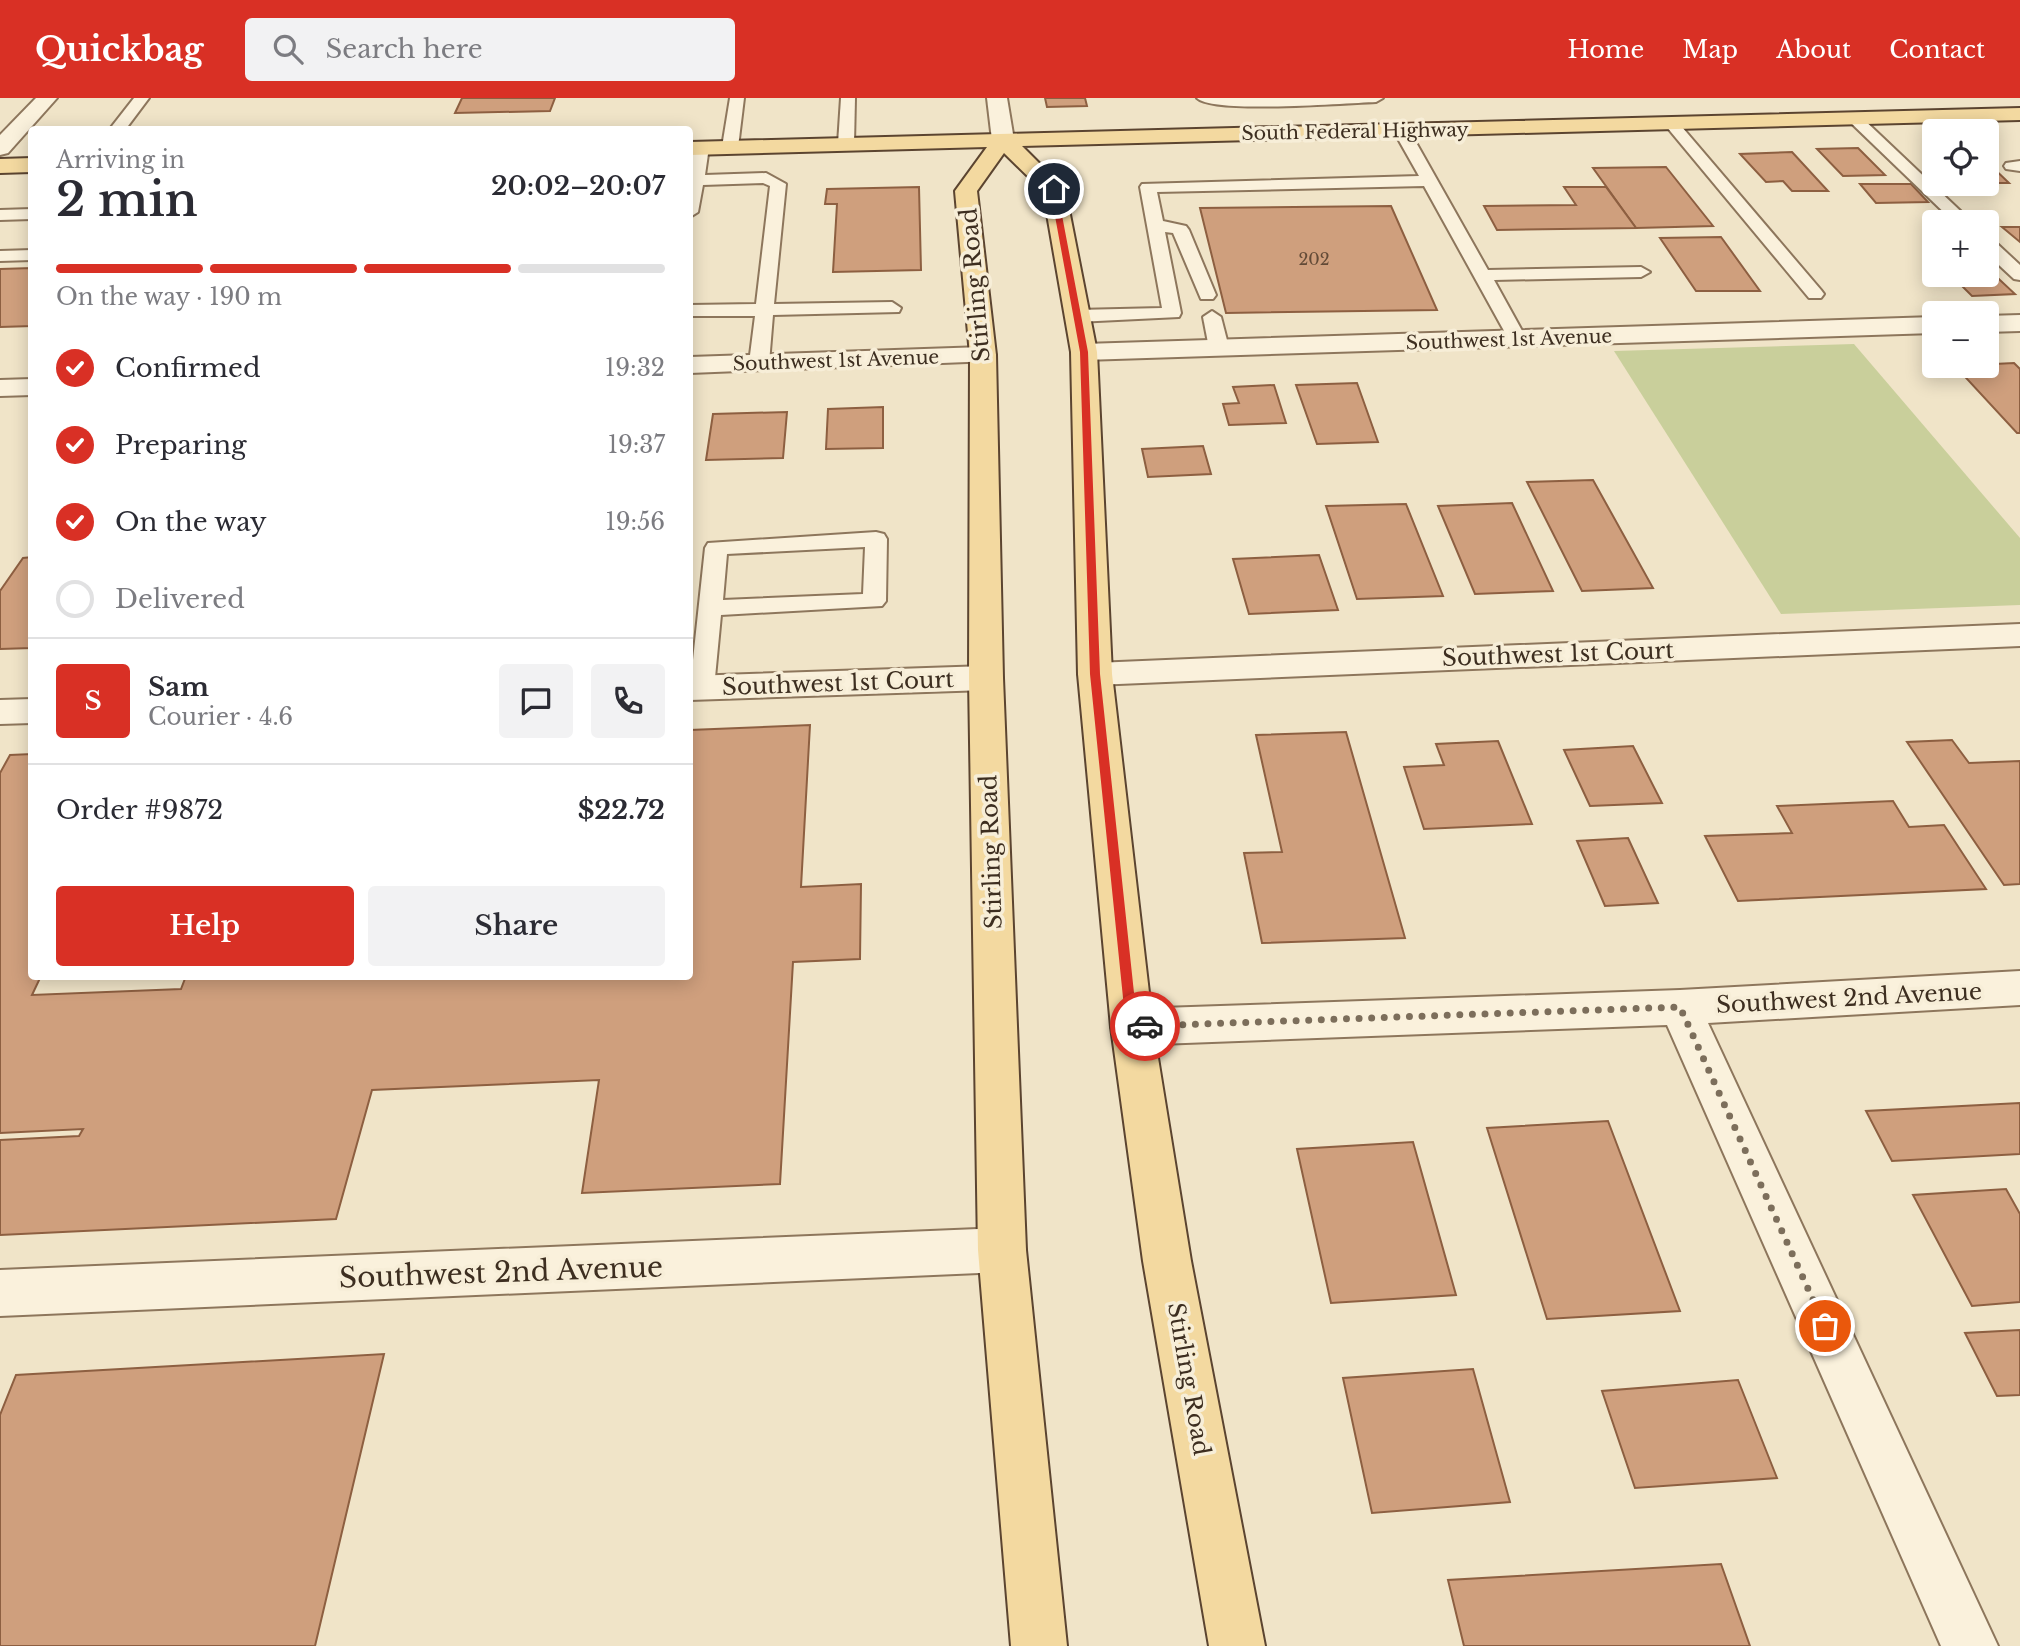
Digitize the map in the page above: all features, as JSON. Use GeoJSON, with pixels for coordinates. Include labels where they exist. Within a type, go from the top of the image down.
{"type":"FeatureCollection","features":[{"type":"Feature","properties":{"kind":"main road","name":"South Federal Highway"},"geometry":{"type":"LineString","coordinates":[[695,148],[2020,114]]}},
{"type":"Feature","properties":{"kind":"main road","name":"Stirling Road"},"geometry":{"type":"LineString","coordinates":[[1039,1646],[1002,1250],[986,678],[983,355],[966,191],[1003,140],[1054,189],[1084,352],[1095,674],[1132,1027],[1167,1261],[1237,1646]]}},
{"type":"Feature","properties":{"kind":"main road"},"geometry":{"type":"LineString","coordinates":[[0,166],[28,165]]}},
{"type":"Feature","properties":{"kind":"street"},"geometry":{"type":"LineString","coordinates":[[0,148],[47,98]]}},
{"type":"Feature","properties":{"kind":"street"},"geometry":{"type":"LineString","coordinates":[[997,98],[1003,140]]}},
{"type":"Feature","properties":{"kind":"street"},"geometry":{"type":"LineString","coordinates":[[1999,324],[2020,323]]}},
{"type":"Feature","properties":{"kind":"street","name":"Southwest 1st Avenue"},"geometry":{"type":"LineString","coordinates":[[1084,352],[1922,325]]}},
{"type":"Feature","properties":{"kind":"street","name":"Southwest 1st Avenue"},"geometry":{"type":"LineString","coordinates":[[693,365],[983,355]]}},
{"type":"Feature","properties":{"kind":"street"},"geometry":{"type":"LineString","coordinates":[[0,388],[28,387]]}},
{"type":"Feature","properties":{"kind":"street","name":"Southwest 1st Court"},"geometry":{"type":"LineString","coordinates":[[1095,674],[2020,635]]}},
{"type":"Feature","properties":{"kind":"street","name":"Southwest 1st Court"},"geometry":{"type":"LineString","coordinates":[[696,688],[986,678]]}},
{"type":"Feature","properties":{"kind":"street"},"geometry":{"type":"LineString","coordinates":[[0,712],[28,711]]}},
{"type":"Feature","properties":{"kind":"street","name":"Southwest 2nd Avenue"},"geometry":{"type":"LineString","coordinates":[[1132,1027],[1680,1007],[2020,988]]}},
{"type":"Feature","properties":{"kind":"street"},"geometry":{"type":"LineString","coordinates":[[1680,1007],[1970,1646]]}},
{"type":"Feature","properties":{"kind":"street","name":"Southwest 2nd Avenue"},"geometry":{"type":"LineString","coordinates":[[0,1293],[1002,1250]]}},
{"type":"Feature","properties":{"kind":"lane"},"geometry":{"type":"LineString","coordinates":[[119,126],[142,98]]}},
{"type":"Feature","properties":{"kind":"lane"},"geometry":{"type":"LineString","coordinates":[[730,147],[737,98]]}},
{"type":"Feature","properties":{"kind":"lane"},"geometry":{"type":"LineString","coordinates":[[846,144],[848,98]]}},
{"type":"Feature","properties":{"kind":"lane"},"geometry":{"type":"LineString","coordinates":[[1204,98],[1233,102],[1376,98]]}},
{"type":"Feature","properties":{"kind":"lane"},"geometry":{"type":"LineString","coordinates":[[1854,118],[1951,210]]}},
{"type":"Feature","properties":{"kind":"lane"},"geometry":{"type":"LineString","coordinates":[[1671,123],[1815,294]]}},
{"type":"Feature","properties":{"kind":"lane"},"geometry":{"type":"LineString","coordinates":[[1401,130],[1517,338]]}},
{"type":"Feature","properties":{"kind":"lane"},"geometry":{"type":"LineString","coordinates":[[693,196],[696,180],[695,148]]}},
{"type":"Feature","properties":{"kind":"lane"},"geometry":{"type":"LineString","coordinates":[[696,180],[766,178],[778,184],[759,363]]}},
{"type":"Feature","properties":{"kind":"lane"},"geometry":{"type":"LineString","coordinates":[[1077,316],[1172,313],[1148,187],[1430,181]]}},
{"type":"Feature","properties":{"kind":"lane"},"geometry":{"type":"LineString","coordinates":[[0,215],[28,214]]}},
{"type":"Feature","properties":{"kind":"lane"},"geometry":{"type":"LineString","coordinates":[[1155,224],[1180,230],[1207,295]]}},
{"type":"Feature","properties":{"kind":"lane"},"geometry":{"type":"LineString","coordinates":[[0,256],[28,255]]}},
{"type":"Feature","properties":{"kind":"lane"},"geometry":{"type":"LineString","coordinates":[[1999,255],[2020,275]]}},
{"type":"Feature","properties":{"kind":"lane"},"geometry":{"type":"LineString","coordinates":[[1482,275],[1641,272]]}},
{"type":"Feature","properties":{"kind":"lane"},"geometry":{"type":"LineString","coordinates":[[693,311],[892,308]]}},
{"type":"Feature","properties":{"kind":"lane"},"geometry":{"type":"LineString","coordinates":[[1212,317],[1219,348]]}},
{"type":"Feature","properties":{"kind":"lane"},"geometry":{"type":"LineString","coordinates":[[696,688],[710,608],[716,548],[876,539],[874,601],[710,608]]}},
{"type":"Feature","properties":{"kind":"green space"},"geometry":{"type":"Polygon","coordinates":[[[1854,344],[2020,538],[2020,605],[1781,614],[1614,351],[1854,344]]]}},
{"type":"Feature","properties":{"kind":"building"},"geometry":{"type":"Polygon","coordinates":[[[462,98],[555,98],[550,111],[455,113],[462,98]]]}},
{"type":"Feature","properties":{"kind":"building"},"geometry":{"type":"Polygon","coordinates":[[[1045,98],[1085,98],[1087,106],[1047,107],[1045,98]]]}},
{"type":"Feature","properties":{"kind":"building"},"geometry":{"type":"Polygon","coordinates":[[[1858,148],[1885,175],[1843,176],[1817,149],[1858,148]]]}},
{"type":"Feature","properties":{"kind":"building"},"geometry":{"type":"Polygon","coordinates":[[[1792,152],[1828,191],[1792,191],[1783,181],[1766,182],[1740,154],[1792,152]]]}},
{"type":"Feature","properties":{"kind":"building"},"geometry":{"type":"Polygon","coordinates":[[[1666,167],[1713,226],[1636,228],[1593,168],[1666,167]]]}},
{"type":"Feature","properties":{"kind":"building"},"geometry":{"type":"Polygon","coordinates":[[[1999,173],[2009,183],[1999,183],[1999,173]]]}},
{"type":"Feature","properties":{"kind":"building"},"geometry":{"type":"Polygon","coordinates":[[[1860,184],[1911,184],[1928,202],[1876,203],[1860,184]]]}},
{"type":"Feature","properties":{"kind":"building"},"geometry":{"type":"Polygon","coordinates":[[[919,187],[921,270],[833,272],[837,204],[825,204],[827,189],[919,187]]]}},
{"type":"Feature","properties":{"kind":"building"},"geometry":{"type":"Polygon","coordinates":[[[1564,187],[1606,187],[1636,228],[1497,230],[1484,206],[1576,205],[1564,187]]]}},
{"type":"Feature","properties":{"kind":"building"},"geometry":{"type":"Polygon","coordinates":[[[1391,206],[1437,310],[1226,313],[1200,208],[1391,206]]]}},
{"type":"Feature","properties":{"kind":"building"},"geometry":{"type":"Polygon","coordinates":[[[2002,227],[2020,227],[2020,242],[2002,227]]]}},
{"type":"Feature","properties":{"kind":"building"},"geometry":{"type":"Polygon","coordinates":[[[1721,237],[1760,291],[1696,291],[1660,238],[1721,237]]]}},
{"type":"Feature","properties":{"kind":"building"},"geometry":{"type":"Polygon","coordinates":[[[28,268],[28,326],[0,327],[0,269],[28,268]]]}},
{"type":"Feature","properties":{"kind":"building"},"geometry":{"type":"Polygon","coordinates":[[[1999,279],[2015,294],[1972,296],[1963,287],[1999,287],[1999,279]]]}},
{"type":"Feature","properties":{"kind":"building"},"geometry":{"type":"Polygon","coordinates":[[[2014,363],[2020,369],[2020,433],[2017,433],[1966,378],[1999,378],[1999,364],[2014,363]]]}},
{"type":"Feature","properties":{"kind":"building"},"geometry":{"type":"Polygon","coordinates":[[[1357,383],[1378,442],[1317,444],[1296,385],[1357,383]]]}},
{"type":"Feature","properties":{"kind":"building"},"geometry":{"type":"Polygon","coordinates":[[[1274,385],[1286,423],[1229,425],[1223,404],[1239,403],[1233,387],[1274,385]]]}},
{"type":"Feature","properties":{"kind":"building"},"geometry":{"type":"Polygon","coordinates":[[[883,407],[883,448],[826,449],[828,409],[883,407]]]}},
{"type":"Feature","properties":{"kind":"building"},"geometry":{"type":"Polygon","coordinates":[[[787,412],[783,458],[706,460],[713,414],[787,412]]]}},
{"type":"Feature","properties":{"kind":"building"},"geometry":{"type":"Polygon","coordinates":[[[1203,446],[1211,474],[1148,477],[1142,449],[1203,446]]]}},
{"type":"Feature","properties":{"kind":"building"},"geometry":{"type":"Polygon","coordinates":[[[1593,480],[1653,588],[1582,591],[1527,482],[1593,480]]]}},
{"type":"Feature","properties":{"kind":"building"},"geometry":{"type":"Polygon","coordinates":[[[1512,503],[1553,591],[1475,594],[1438,506],[1512,503]]]}},
{"type":"Feature","properties":{"kind":"building"},"geometry":{"type":"Polygon","coordinates":[[[1406,504],[1443,596],[1357,599],[1326,506],[1406,504]]]}},
{"type":"Feature","properties":{"kind":"building"},"geometry":{"type":"Polygon","coordinates":[[[1319,555],[1338,610],[1249,614],[1233,559],[1319,555]]]}},
{"type":"Feature","properties":{"kind":"building"},"geometry":{"type":"Polygon","coordinates":[[[28,557],[28,648],[0,649],[0,591],[23,558],[28,557]]]}},
{"type":"Feature","properties":{"kind":"building"},"geometry":{"type":"Polygon","coordinates":[[[810,725],[801,887],[861,884],[860,959],[793,962],[780,1184],[582,1193],[599,1080],[372,1090],[336,1219],[0,1235],[0,1140],[79,1136],[83,1129],[0,1133],[0,773],[10,755],[28,754],[28,980],[39,980],[32,995],[181,989],[184,980],[693,980],[693,730],[810,725]]]}},
{"type":"Feature","properties":{"kind":"building"},"geometry":{"type":"Polygon","coordinates":[[[1346,732],[1405,938],[1262,943],[1244,853],[1282,852],[1256,735],[1346,732]]]}},
{"type":"Feature","properties":{"kind":"building"},"geometry":{"type":"Polygon","coordinates":[[[1952,740],[1969,763],[2020,761],[2020,884],[2004,885],[1907,742],[1952,740]]]}},
{"type":"Feature","properties":{"kind":"building"},"geometry":{"type":"Polygon","coordinates":[[[1498,741],[1532,824],[1424,829],[1404,767],[1444,765],[1436,744],[1498,741]]]}},
{"type":"Feature","properties":{"kind":"building"},"geometry":{"type":"Polygon","coordinates":[[[1633,746],[1662,803],[1590,806],[1564,750],[1633,746]]]}},
{"type":"Feature","properties":{"kind":"building"},"geometry":{"type":"Polygon","coordinates":[[[1893,801],[1909,827],[1944,825],[1986,889],[1738,901],[1705,836],[1792,833],[1777,806],[1893,801]]]}},
{"type":"Feature","properties":{"kind":"building"},"geometry":{"type":"Polygon","coordinates":[[[1628,838],[1658,903],[1605,906],[1577,841],[1628,838]]]}},
{"type":"Feature","properties":{"kind":"building"},"geometry":{"type":"Polygon","coordinates":[[[2020,1103],[2020,1154],[1892,1161],[1866,1111],[2020,1103]]]}},
{"type":"Feature","properties":{"kind":"building"},"geometry":{"type":"Polygon","coordinates":[[[1608,1121],[1680,1311],[1547,1319],[1487,1128],[1608,1121]]]}},
{"type":"Feature","properties":{"kind":"building"},"geometry":{"type":"Polygon","coordinates":[[[1413,1142],[1456,1295],[1331,1303],[1297,1149],[1413,1142]]]}},
{"type":"Feature","properties":{"kind":"building"},"geometry":{"type":"Polygon","coordinates":[[[2006,1189],[2020,1214],[2020,1302],[1972,1306],[1913,1195],[2006,1189]]]}},
{"type":"Feature","properties":{"kind":"building"},"geometry":{"type":"Polygon","coordinates":[[[2020,1330],[2020,1395],[1997,1396],[1965,1333],[2020,1330]]]}},
{"type":"Feature","properties":{"kind":"building"},"geometry":{"type":"Polygon","coordinates":[[[384,1354],[315,1646],[0,1646],[0,1415],[16,1375],[384,1354]]]}},
{"type":"Feature","properties":{"kind":"building"},"geometry":{"type":"Polygon","coordinates":[[[1473,1369],[1510,1502],[1372,1513],[1343,1378],[1473,1369]]]}},
{"type":"Feature","properties":{"kind":"building"},"geometry":{"type":"Polygon","coordinates":[[[1738,1380],[1777,1478],[1635,1488],[1602,1391],[1738,1380]]]}},
{"type":"Feature","properties":{"kind":"building"},"geometry":{"type":"Polygon","coordinates":[[[1721,1564],[1750,1646],[1464,1646],[1448,1580],[1721,1564]]]}},
{"type":"Feature","properties":{"kind":"way so far"},"geometry":{"type":"LineString","coordinates":[[1145,1026],[1680,1007],[1825,1326]]}},
{"type":"Feature","properties":{"kind":"route"},"geometry":{"type":"LineString","coordinates":[[1054,189],[1084,352],[1095,674],[1132,1027],[1145,1026]]}}]}
